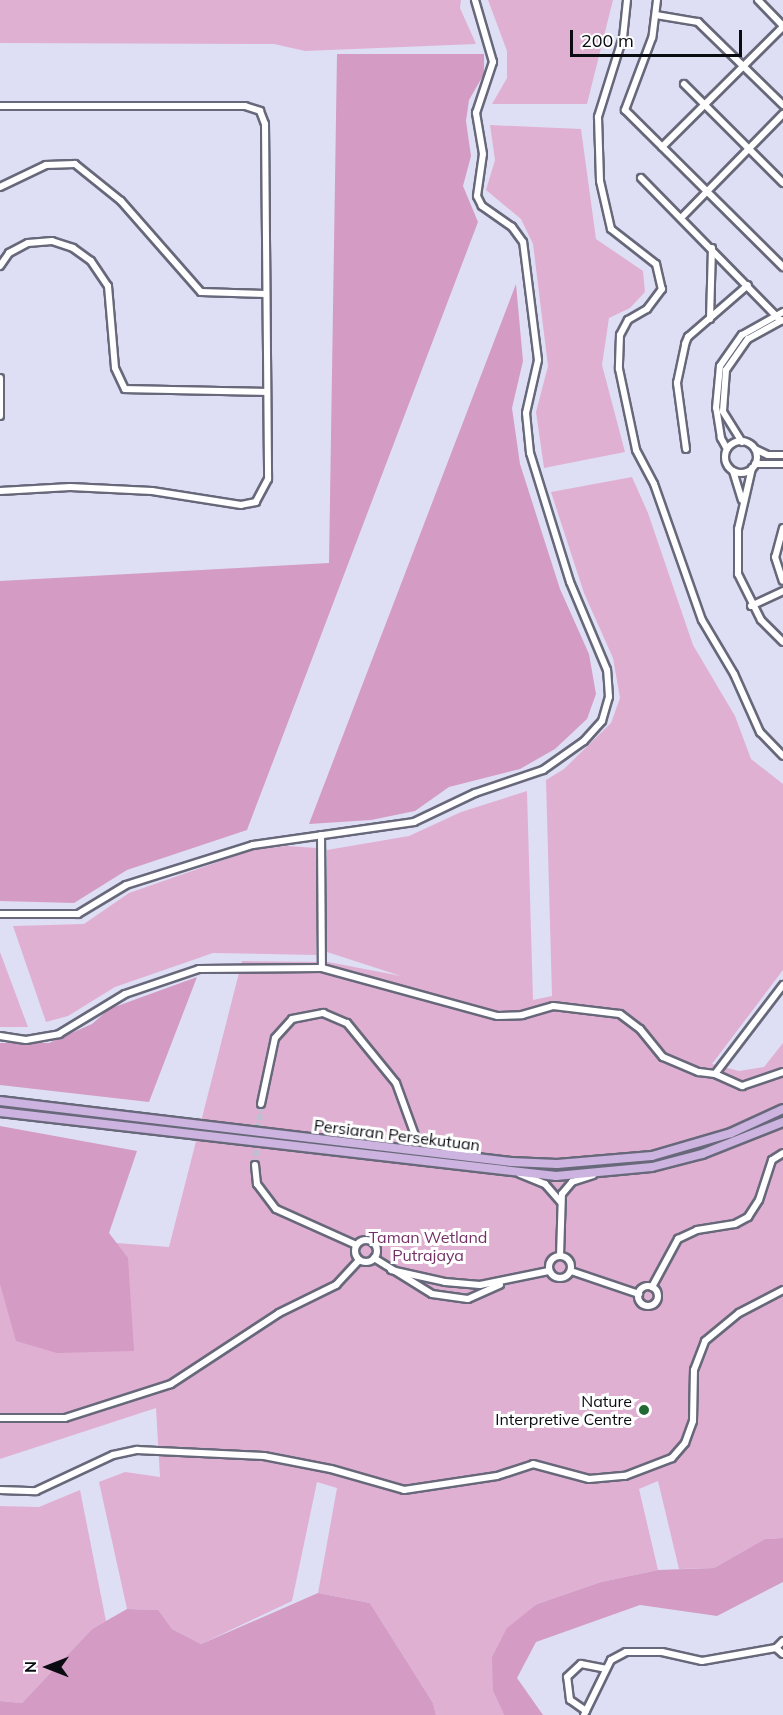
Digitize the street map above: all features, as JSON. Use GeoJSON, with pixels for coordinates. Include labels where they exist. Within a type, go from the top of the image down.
{"type":"FeatureCollection","features":[{"type":"Feature","properties":{"kind":"main road","name":"Persiaran Persekutuan"},"geometry":{"type":"LineString","coordinates":[[0,1101],[475,1158],[557,1164],[652,1156],[731,1133],[781,1110]]}},
{"type":"Feature","properties":{"kind":"main road","name":"Persiaran Persekutuan"},"geometry":{"type":"LineString","coordinates":[[0,1112],[516,1172],[593,1175],[652,1167],[702,1154],[783,1122]]}},
{"type":"Feature","properties":{"kind":"street"},"geometry":{"type":"LineString","coordinates":[[0,914],[78,914],[126,885],[253,845],[405,825],[475,793],[543,770],[594,732],[609,697],[607,670],[570,582],[530,453],[528,398],[538,360],[523,242],[512,227],[482,206],[477,196],[483,153],[476,113],[493,62],[491,44],[475,0]]}},
{"type":"Feature","properties":{"kind":"street"},"geometry":{"type":"LineString","coordinates":[[627,0],[623,37],[598,117],[600,181],[611,229],[656,264],[662,289],[647,309],[628,320],[620,334],[619,369],[636,450],[654,484],[702,621],[734,674],[760,732],[783,756]]}},
{"type":"Feature","properties":{"kind":"street"},"geometry":{"type":"LineString","coordinates":[[657,0],[652,38],[626,105],[628,114],[783,267]]}},
{"type":"Feature","properties":{"kind":"street"},"geometry":{"type":"LineString","coordinates":[[662,147],[783,26],[758,0]]}},
{"type":"Feature","properties":{"kind":"street"},"geometry":{"type":"LineString","coordinates":[[656,15],[698,22],[745,65],[783,105]]}},
{"type":"Feature","properties":{"kind":"street"},"geometry":{"type":"LineString","coordinates":[[684,84],[783,183]]}},
{"type":"Feature","properties":{"kind":"street"},"geometry":{"type":"LineString","coordinates":[[0,106],[245,106],[260,111],[265,124],[268,479],[256,502],[241,505],[152,491],[70,487],[0,491]]}},
{"type":"Feature","properties":{"kind":"street"},"geometry":{"type":"LineString","coordinates":[[683,216],[747,148],[783,114]]}},
{"type":"Feature","properties":{"kind":"street"},"geometry":{"type":"LineString","coordinates":[[0,188],[46,165],[75,164],[121,201],[201,292],[265,294]]}},
{"type":"Feature","properties":{"kind":"street"},"geometry":{"type":"LineString","coordinates":[[641,178],[683,216],[781,317]]}},
{"type":"Feature","properties":{"kind":"street"},"geometry":{"type":"LineString","coordinates":[[0,266],[9,253],[36,242],[52,241],[73,248],[91,261],[108,286],[115,368],[125,389],[267,392]]}},
{"type":"Feature","properties":{"kind":"street"},"geometry":{"type":"LineString","coordinates":[[710,319],[712,248]]}},
{"type":"Feature","properties":{"kind":"street"},"geometry":{"type":"LineString","coordinates":[[686,449],[678,394],[678,372],[688,337],[748,285]]}},
{"type":"Feature","properties":{"kind":"street"},"geometry":{"type":"LineString","coordinates":[[781,317],[748,339],[726,370],[723,411],[742,442],[768,455],[783,455]]}},
{"type":"Feature","properties":{"kind":"street"},"geometry":{"type":"LineString","coordinates":[[742,506],[733,471],[726,464],[727,449],[721,438],[716,408],[720,366],[742,335],[781,317]]}},
{"type":"Feature","properties":{"kind":"street"},"geometry":{"type":"LineString","coordinates":[[0,378],[0,416]]}},
{"type":"Feature","properties":{"kind":"street"},"geometry":{"type":"LineString","coordinates":[[727,449],[742,442]]}},
{"type":"Feature","properties":{"kind":"street"},"geometry":{"type":"LineString","coordinates":[[754,449],[753,466],[742,506],[735,552],[738,574],[751,606],[783,642]]}},
{"type":"Feature","properties":{"kind":"street"},"geometry":{"type":"LineString","coordinates":[[733,471],[745,472],[753,466],[783,464]]}},
{"type":"Feature","properties":{"kind":"street"},"geometry":{"type":"LineString","coordinates":[[783,528],[775,557],[783,581]]}},
{"type":"Feature","properties":{"kind":"street"},"geometry":{"type":"LineString","coordinates":[[751,606],[783,591]]}},
{"type":"Feature","properties":{"kind":"street"},"geometry":{"type":"LineString","coordinates":[[321,835],[322,968]]}},
{"type":"Feature","properties":{"kind":"street"},"geometry":{"type":"LineString","coordinates":[[0,1036],[26,1040],[59,1034],[125,994],[199,969],[322,968],[498,1016],[522,1015],[553,1006],[620,1014],[640,1029],[663,1057],[699,1072],[715,1074],[742,1086],[783,1072]]}},
{"type":"Feature","properties":{"kind":"street"},"geometry":{"type":"LineString","coordinates":[[715,1074],[783,985]]}},
{"type":"Feature","properties":{"kind":"street"},"geometry":{"type":"LineString","coordinates":[[261,1104],[274,1038],[292,1019],[313,1013],[331,1015],[347,1023],[400,1088],[416,1138],[475,1158]]}},
{"type":"Feature","properties":{"kind":"street"},"geometry":{"type":"LineString","coordinates":[[652,1287],[678,1239],[697,1230],[735,1224],[748,1217],[759,1200],[772,1160],[783,1153]]}},
{"type":"Feature","properties":{"kind":"street"},"geometry":{"type":"LineString","coordinates":[[255,1165],[257,1184],[276,1209],[356,1245],[370,1240],[376,1248],[374,1258],[367,1262],[359,1260]]}},
{"type":"Feature","properties":{"kind":"street"},"geometry":{"type":"LineString","coordinates":[[516,1172],[544,1184],[560,1202]]}},
{"type":"Feature","properties":{"kind":"street"},"geometry":{"type":"LineString","coordinates":[[560,1256],[560,1202],[572,1182],[593,1175]]}},
{"type":"Feature","properties":{"kind":"street"},"geometry":{"type":"LineString","coordinates":[[356,1245],[359,1260]]}},
{"type":"Feature","properties":{"kind":"street"},"geometry":{"type":"LineString","coordinates":[[549,1271],[551,1261],[560,1256]]}},
{"type":"Feature","properties":{"kind":"street"},"geometry":{"type":"LineString","coordinates":[[560,1256],[569,1260],[571,1271]]}},
{"type":"Feature","properties":{"kind":"street"},"geometry":{"type":"LineString","coordinates":[[374,1258],[432,1294],[452,1298],[484,1294],[503,1283]]}},
{"type":"Feature","properties":{"kind":"street"},"geometry":{"type":"LineString","coordinates":[[0,1418],[65,1418],[171,1384],[279,1313],[336,1285],[359,1260]]}},
{"type":"Feature","properties":{"kind":"street"},"geometry":{"type":"LineString","coordinates":[[391,1269],[464,1285],[503,1283],[549,1271]]}},
{"type":"Feature","properties":{"kind":"street"},"geometry":{"type":"LineString","coordinates":[[549,1271],[560,1279],[571,1271]]}},
{"type":"Feature","properties":{"kind":"street"},"geometry":{"type":"LineString","coordinates":[[571,1271],[639,1294]]}},
{"type":"Feature","properties":{"kind":"street"},"geometry":{"type":"LineString","coordinates":[[652,1287],[658,1294],[652,1305],[640,1302],[639,1294],[644,1288],[652,1287]]}},
{"type":"Feature","properties":{"kind":"street"},"geometry":{"type":"LineString","coordinates":[[0,1490],[36,1491],[113,1455],[137,1450],[264,1456],[331,1469],[404,1491],[497,1476],[533,1464],[589,1479],[625,1476],[672,1458],[685,1443],[693,1421],[694,1370],[705,1341],[740,1313],[783,1290]]}},
{"type":"Feature","properties":{"kind":"street"},"geometry":{"type":"LineString","coordinates":[[606,1670],[581,1664],[567,1677],[570,1700],[585,1713],[611,1660],[627,1652],[662,1652],[702,1661],[776,1648],[783,1641]]}},
{"type":"Feature","properties":{"kind":"street"},"geometry":{"type":"LineString","coordinates":[[776,1648],[783,1654]]}},
{"type":"Feature","properties":{"kind":"green space"},"geometry":{"type":"Polygon","coordinates":[[[0,0],[461,0],[460,8],[476,44],[305,51],[274,44],[0,43],[0,0]]]}},
{"type":"Feature","properties":{"kind":"green space"},"geometry":{"type":"Polygon","coordinates":[[[488,0],[613,0],[587,104],[492,104],[507,78],[507,51],[488,0]]]}},
{"type":"Feature","properties":{"kind":"green space"},"geometry":{"type":"Polygon","coordinates":[[[490,125],[581,129],[596,239],[643,271],[645,292],[630,308],[609,318],[602,365],[625,452],[544,468],[536,412],[548,366],[533,244],[521,219],[486,190],[495,160],[490,125]]]}},
{"type":"Feature","properties":{"kind":"green space","name":"Taman Wetland Putrajaya"},"geometry":{"type":"Polygon","coordinates":[[[632,477],[648,513],[693,645],[735,716],[751,759],[783,784],[783,970],[712,1064],[739,1071],[764,1067],[783,1043],[783,1538],[765,1539],[714,1568],[679,1569],[658,1481],[639,1489],[658,1570],[601,1582],[537,1604],[493,1691],[504,1715],[436,1715],[433,1703],[370,1603],[318,1593],[337,1488],[317,1482],[292,1601],[201,1644],[172,1629],[157,1610],[127,1609],[99,1482],[125,1472],[160,1477],[156,1408],[0,1459],[0,1234],[169,1247],[242,961],[328,962],[401,976],[327,952],[327,850],[409,836],[461,812],[527,791],[533,1000],[552,996],[546,780],[564,769],[611,723],[620,698],[613,658],[584,593],[551,492],[632,477]]]}},
{"type":"Feature","properties":{"kind":"green space"},"geometry":{"type":"Polygon","coordinates":[[[287,846],[317,848],[316,955],[213,953],[115,987],[68,1016],[46,1022],[13,926],[84,924],[129,893],[252,850],[287,846]]]}},
{"type":"Feature","properties":{"kind":"green space"},"geometry":{"type":"Polygon","coordinates":[[[0,952],[28,1027],[0,1027],[0,952]]]}},
{"type":"Feature","properties":{"kind":"green space"},"geometry":{"type":"Polygon","coordinates":[[[80,1490],[106,1621],[92,1629],[22,1703],[0,1701],[0,1506],[39,1507],[80,1490]]]}},
{"type":"Feature","properties":{"kind":"shaded area"},"geometry":{"type":"Polygon","coordinates":[[[337,54],[484,54],[484,74],[469,100],[466,121],[471,156],[463,186],[478,222],[247,830],[127,870],[74,903],[0,901],[0,581],[329,563],[337,54]]]}},
{"type":"Feature","properties":{"kind":"shaded area"},"geometry":{"type":"Polygon","coordinates":[[[516,284],[523,361],[512,408],[520,464],[560,589],[589,654],[596,694],[587,719],[555,749],[520,769],[449,787],[415,811],[371,820],[309,824],[516,284]]]}},
{"type":"Feature","properties":{"kind":"shaded area"},"geometry":{"type":"Polygon","coordinates":[[[197,977],[149,1102],[0,1085],[0,1043],[49,1043],[92,1024],[109,1009],[197,977]]]}},
{"type":"Feature","properties":{"kind":"shaded area"},"geometry":{"type":"Polygon","coordinates":[[[0,1126],[137,1151],[109,1233],[128,1258],[134,1351],[57,1353],[16,1341],[0,1284],[0,1126]]]}},
{"type":"Feature","properties":{"kind":"shaded area"},"geometry":{"type":"Polygon","coordinates":[[[783,1538],[783,1582],[717,1616],[640,1605],[536,1642],[517,1678],[543,1715],[504,1715],[493,1691],[492,1657],[507,1628],[537,1604],[601,1582],[658,1570],[714,1568],[765,1539],[783,1538]]]}},
{"type":"Feature","properties":{"kind":"shaded area"},"geometry":{"type":"Polygon","coordinates":[[[318,1593],[370,1603],[433,1703],[436,1715],[0,1715],[0,1701],[22,1703],[92,1629],[127,1609],[158,1610],[172,1629],[201,1644],[318,1593]]]}},
{"type":"Feature","properties":{"kind":"tunnel"},"geometry":{"type":"LineString","coordinates":[[255,1165],[261,1104]]}},
{"type":"Feature","properties":{"kind":"place","name":"Nature Interpretive Centre"},"geometry":{"type":"Point","coordinates":[644,1410]}}]}
